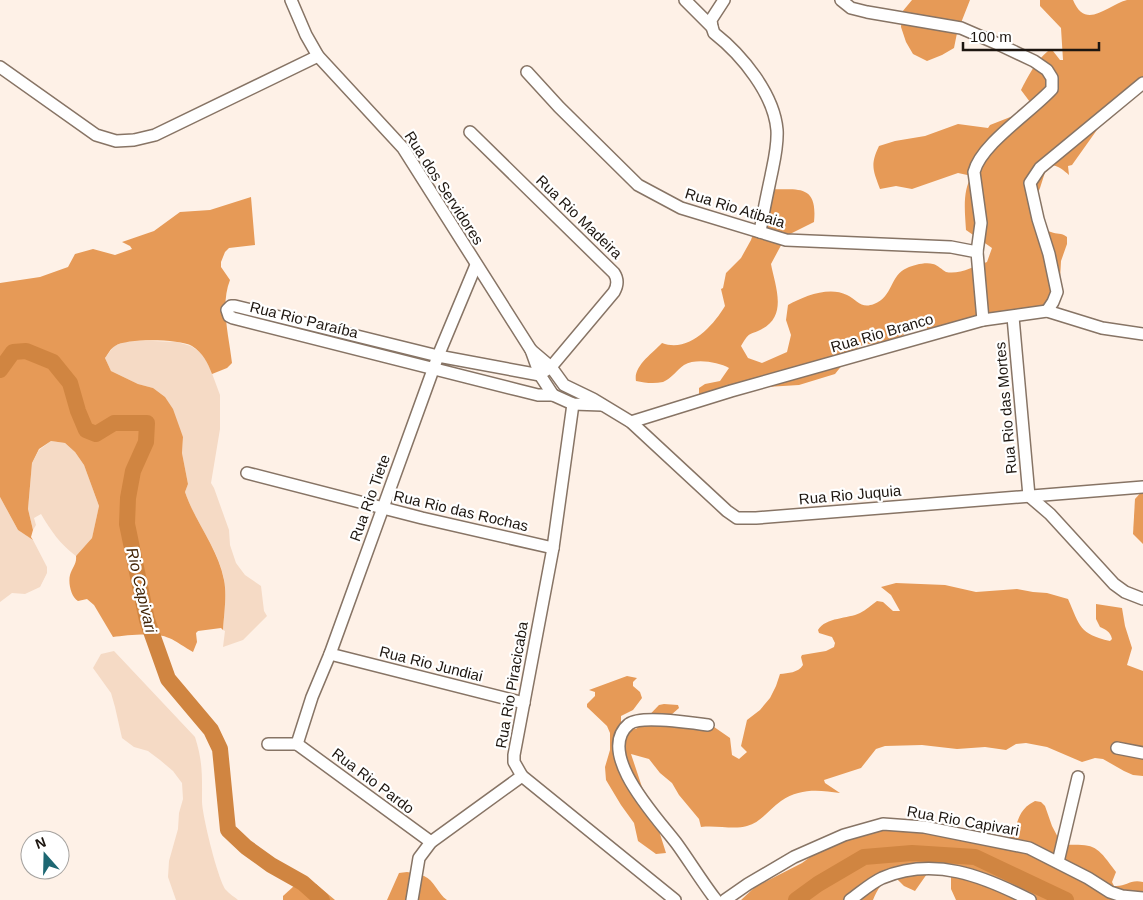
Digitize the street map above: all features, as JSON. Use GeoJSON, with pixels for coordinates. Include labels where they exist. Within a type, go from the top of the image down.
{"type":"FeatureCollection","features":[{"type":"Feature","properties":{"kind":"street","name":"Rua dos Servidores"},"geometry":{"type":"LineString","coordinates":[[291,0],[306,35],[318,56],[403,148],[531,350],[540,375],[553,395]]}},
{"type":"Feature","properties":{"kind":"street"},"geometry":{"type":"LineString","coordinates":[[685,0],[712,27]]}},
{"type":"Feature","properties":{"kind":"street"},"geometry":{"type":"LineString","coordinates":[[724,0],[711,20],[714,33],[741,57],[756,77],[774,116],[777,130],[775,152],[760,232]]}},
{"type":"Feature","properties":{"kind":"street"},"geometry":{"type":"LineString","coordinates":[[841,0],[851,8],[867,12],[961,28],[1034,61],[1050,73],[1053,84],[1052,90],[989,148],[974,172],[981,223],[977,252],[983,320]]}},
{"type":"Feature","properties":{"kind":"street"},"geometry":{"type":"LineString","coordinates":[[0,67],[96,135],[116,141],[134,140],[155,135],[318,56]]}},
{"type":"Feature","properties":{"kind":"street","name":"Rua Rio Atibaia"},"geometry":{"type":"LineString","coordinates":[[527,72],[559,108],[638,185],[681,208],[786,240],[951,247],[977,252]]}},
{"type":"Feature","properties":{"kind":"street"},"geometry":{"type":"LineString","coordinates":[[1047,311],[1053,302],[1056,292],[1049,254],[1038,219],[1030,183],[1040,168],[1143,83]]}},
{"type":"Feature","properties":{"kind":"street","name":"Rua Rio Madeira"},"geometry":{"type":"LineString","coordinates":[[470,132],[617,277],[618,282],[614,292],[551,367],[540,375]]}},
{"type":"Feature","properties":{"kind":"street","name":"Rua Rio Tiete"},"geometry":{"type":"LineString","coordinates":[[298,744],[312,697],[330,654],[438,356],[476,265]]}},
{"type":"Feature","properties":{"kind":"street","name":"Rua Rio Paraíba"},"geometry":{"type":"LineString","coordinates":[[540,375],[438,356],[235,306],[231,306],[228,310],[229,316],[233,318],[538,395],[553,395],[573,404]]}},
{"type":"Feature","properties":{"kind":"street","name":"Rua Rio Branco"},"geometry":{"type":"LineString","coordinates":[[631,422],[731,391],[983,320],[1047,311],[1102,328],[1143,334]]}},
{"type":"Feature","properties":{"kind":"street","name":"Rua Rio das Mortes"},"geometry":{"type":"LineString","coordinates":[[1013,317],[1029,496]]}},
{"type":"Feature","properties":{"kind":"street","name":"Rua dos Servidores"},"geometry":{"type":"LineString","coordinates":[[531,350],[551,367],[564,385]]}},
{"type":"Feature","properties":{"kind":"street"},"geometry":{"type":"LineString","coordinates":[[553,395],[564,385]]}},
{"type":"Feature","properties":{"kind":"street","name":"Rua Rio Juquia"},"geometry":{"type":"LineString","coordinates":[[564,385],[582,393],[631,422],[727,511],[737,518],[1143,487]]}},
{"type":"Feature","properties":{"kind":"street","name":"Rua Rio Juquia"},"geometry":{"type":"LineString","coordinates":[[573,404],[602,405]]}},
{"type":"Feature","properties":{"kind":"street","name":"Rua Rio Piracicaba"},"geometry":{"type":"LineString","coordinates":[[522,776],[514,762],[514,754],[553,548],[573,404]]}},
{"type":"Feature","properties":{"kind":"street","name":"Rua Rio das Rochas"},"geometry":{"type":"LineString","coordinates":[[247,473],[382,508],[553,548]]}},
{"type":"Feature","properties":{"kind":"street"},"geometry":{"type":"LineString","coordinates":[[1029,496],[1050,514],[1114,584],[1125,592],[1143,599]]}},
{"type":"Feature","properties":{"kind":"street","name":"Rua Rio Jundiai"},"geometry":{"type":"LineString","coordinates":[[330,654],[524,702]]}},
{"type":"Feature","properties":{"kind":"street"},"geometry":{"type":"LineString","coordinates":[[708,725],[649,720],[630,723],[619,739],[619,751],[625,771],[646,806],[677,844],[716,900]]}},
{"type":"Feature","properties":{"kind":"street"},"geometry":{"type":"LineString","coordinates":[[268,744],[298,744]]}},
{"type":"Feature","properties":{"kind":"street","name":"Rua Rio Pardo"},"geometry":{"type":"LineString","coordinates":[[298,744],[431,842]]}},
{"type":"Feature","properties":{"kind":"street"},"geometry":{"type":"LineString","coordinates":[[1117,748],[1143,753]]}},
{"type":"Feature","properties":{"kind":"street"},"geometry":{"type":"LineString","coordinates":[[412,900],[419,858],[431,842],[522,776],[675,900]]}},
{"type":"Feature","properties":{"kind":"street"},"geometry":{"type":"LineString","coordinates":[[1058,862],[1078,777]]}},
{"type":"Feature","properties":{"kind":"street","name":"Rua Rio Capivari"},"geometry":{"type":"LineString","coordinates":[[725,900],[794,857],[844,835],[883,824],[924,826],[1029,848],[1088,878],[1110,892],[1122,896],[1143,898]]}},
{"type":"Feature","properties":{"kind":"street"},"geometry":{"type":"LineString","coordinates":[[850,900],[881,878],[925,868],[956,870],[1008,895],[1030,900]]}},
{"type":"Feature","properties":{"kind":"shaded area"},"geometry":{"type":"Polygon","coordinates":[[[912,0],[970,0],[957,33],[954,48],[927,61],[913,54],[906,42],[901,27],[902,12],[912,0]]]}},
{"type":"Feature","properties":{"kind":"shaded area"},"geometry":{"type":"Polygon","coordinates":[[[1040,0],[1073,0],[1078,9],[1084,14],[1091,15],[1127,0],[1143,0],[1143,84],[1111,118],[1099,127],[1072,165],[1068,166],[1069,175],[1056,166],[1047,166],[1030,211],[1039,226],[1049,232],[1067,237],[1067,244],[1061,261],[1059,297],[1034,315],[1004,324],[999,321],[936,332],[918,345],[926,336],[928,320],[924,318],[888,345],[866,344],[860,346],[835,374],[799,385],[767,387],[704,398],[699,394],[699,388],[705,384],[720,381],[729,368],[701,361],[684,365],[663,382],[636,381],[636,375],[641,365],[662,343],[672,345],[691,341],[707,329],[720,314],[725,306],[721,289],[723,288],[726,273],[741,258],[751,240],[766,189],[795,190],[808,194],[814,209],[814,222],[786,236],[771,264],[778,300],[775,316],[762,329],[748,336],[741,346],[748,358],[762,363],[787,352],[791,335],[786,320],[788,305],[801,298],[817,293],[840,292],[862,305],[870,305],[880,301],[901,271],[910,267],[930,263],[951,273],[987,262],[992,248],[966,230],[965,195],[972,176],[958,173],[912,189],[896,186],[880,189],[874,172],[874,158],[879,146],[895,141],[925,136],[958,124],[988,128],[990,125],[1031,109],[1030,102],[1021,90],[1033,69],[1048,51],[1053,51],[1060,60],[1063,60],[1061,28],[1040,6],[1040,0]]]}},
{"type":"Feature","properties":{"kind":"shaded area"},"geometry":{"type":"Polygon","coordinates":[[[251,197],[255,245],[229,248],[221,262],[221,267],[230,280],[225,310],[232,363],[227,368],[212,374],[205,358],[192,346],[165,341],[121,343],[112,348],[105,358],[111,371],[138,384],[153,388],[165,397],[173,409],[183,437],[182,453],[188,484],[185,492],[194,514],[217,557],[224,580],[223,630],[221,628],[198,631],[196,633],[197,642],[193,652],[164,636],[142,634],[113,637],[94,605],[87,599],[78,601],[72,593],[70,586],[69,578],[76,556],[92,538],[99,506],[84,465],[75,452],[65,443],[51,441],[39,449],[32,463],[28,509],[33,530],[31,537],[33,540],[18,530],[0,497],[0,283],[40,277],[68,267],[75,254],[93,249],[115,255],[132,249],[122,242],[154,231],[180,212],[210,210],[251,197]]]}},
{"type":"Feature","properties":{"kind":"shaded area"},"geometry":{"type":"Polygon","coordinates":[[[129,340],[177,342],[191,346],[203,354],[220,395],[220,429],[211,483],[229,530],[230,545],[236,563],[245,575],[261,586],[264,611],[267,616],[243,640],[223,647],[225,631],[223,630],[224,579],[217,557],[194,514],[185,492],[188,484],[182,453],[183,437],[153,388],[138,384],[111,371],[105,358],[114,346],[129,340]]]}},
{"type":"Feature","properties":{"kind":"shaded area"},"geometry":{"type":"Polygon","coordinates":[[[51,441],[65,443],[75,452],[84,465],[99,506],[92,538],[76,556],[56,537],[41,514],[34,518],[36,525],[33,530],[28,509],[32,463],[39,450],[51,441]]]}},
{"type":"Feature","properties":{"kind":"shaded area"},"geometry":{"type":"Polygon","coordinates":[[[1143,490],[1143,544],[1133,534],[1135,499],[1143,490]]]}},
{"type":"Feature","properties":{"kind":"shaded area"},"geometry":{"type":"Polygon","coordinates":[[[0,497],[18,530],[33,540],[47,567],[47,573],[40,587],[25,594],[12,593],[0,602],[0,497]]]}},
{"type":"Feature","properties":{"kind":"shaded area"},"geometry":{"type":"Polygon","coordinates":[[[896,583],[945,585],[976,592],[1017,589],[1047,593],[1068,599],[1078,622],[1086,632],[1110,641],[1112,639],[1110,634],[1100,627],[1096,619],[1096,604],[1122,608],[1132,648],[1127,665],[1143,671],[1143,776],[1133,775],[1103,759],[1095,758],[1082,762],[1047,747],[1026,743],[1016,744],[1006,750],[985,747],[957,749],[922,745],[885,746],[876,749],[861,768],[824,780],[825,783],[840,793],[802,792],[781,801],[761,818],[747,826],[737,828],[701,827],[699,819],[679,795],[672,783],[660,773],[649,759],[631,754],[642,787],[650,802],[666,853],[656,854],[638,841],[634,823],[606,780],[605,767],[610,750],[610,733],[607,726],[587,707],[587,704],[595,696],[595,692],[589,690],[627,676],[637,678],[633,682],[633,686],[640,692],[642,698],[633,710],[621,716],[621,722],[636,729],[659,705],[678,705],[679,708],[670,718],[685,720],[693,717],[704,720],[730,738],[732,755],[739,759],[747,752],[741,746],[747,720],[760,710],[770,698],[780,674],[793,672],[801,668],[803,665],[802,655],[826,651],[834,647],[835,643],[832,637],[819,633],[818,630],[832,620],[860,613],[877,601],[883,602],[893,611],[900,611],[891,595],[881,587],[896,583]]]}},
{"type":"Feature","properties":{"kind":"shaded area"},"geometry":{"type":"Polygon","coordinates":[[[114,651],[195,737],[201,762],[202,801],[211,847],[223,884],[227,891],[238,900],[176,900],[168,877],[169,861],[178,829],[179,813],[183,799],[182,783],[173,771],[148,751],[134,747],[122,738],[111,693],[93,668],[101,654],[114,651]]]}},
{"type":"Feature","properties":{"kind":"shaded area"},"geometry":{"type":"Polygon","coordinates":[[[1035,801],[1041,802],[1045,806],[1052,826],[1062,845],[1089,846],[1099,851],[1116,872],[1112,882],[1114,886],[1143,882],[1143,900],[956,900],[951,889],[951,871],[929,871],[915,891],[904,886],[895,877],[887,880],[873,900],[741,900],[755,887],[802,863],[824,847],[873,828],[1007,839],[1014,830],[1023,810],[1035,801]]]}},
{"type":"Feature","properties":{"kind":"shaded area"},"geometry":{"type":"Polygon","coordinates":[[[407,872],[427,878],[447,900],[387,900],[399,873],[407,872]]]}},
{"type":"Feature","properties":{"kind":"shaded area"},"geometry":{"type":"Polygon","coordinates":[[[316,884],[335,900],[283,900],[283,896],[294,886],[316,884]]]}},
{"type":"Feature","properties":{"kind":"waterway","name":"Rio Capivari"},"geometry":{"type":"LineString","coordinates":[[0,370],[13,352],[26,351],[53,362],[70,383],[86,430],[96,434],[114,423],[147,423],[146,442],[133,471],[128,498],[127,524],[147,620],[168,679],[211,730],[220,749],[228,830],[246,847],[271,865],[303,883],[322,900]]}},
{"type":"Feature","properties":{"kind":"waterway","name":"Rio Capivari"},"geometry":{"type":"LineString","coordinates":[[796,900],[818,884],[864,857],[912,853],[975,857],[1066,900]]}}]}
